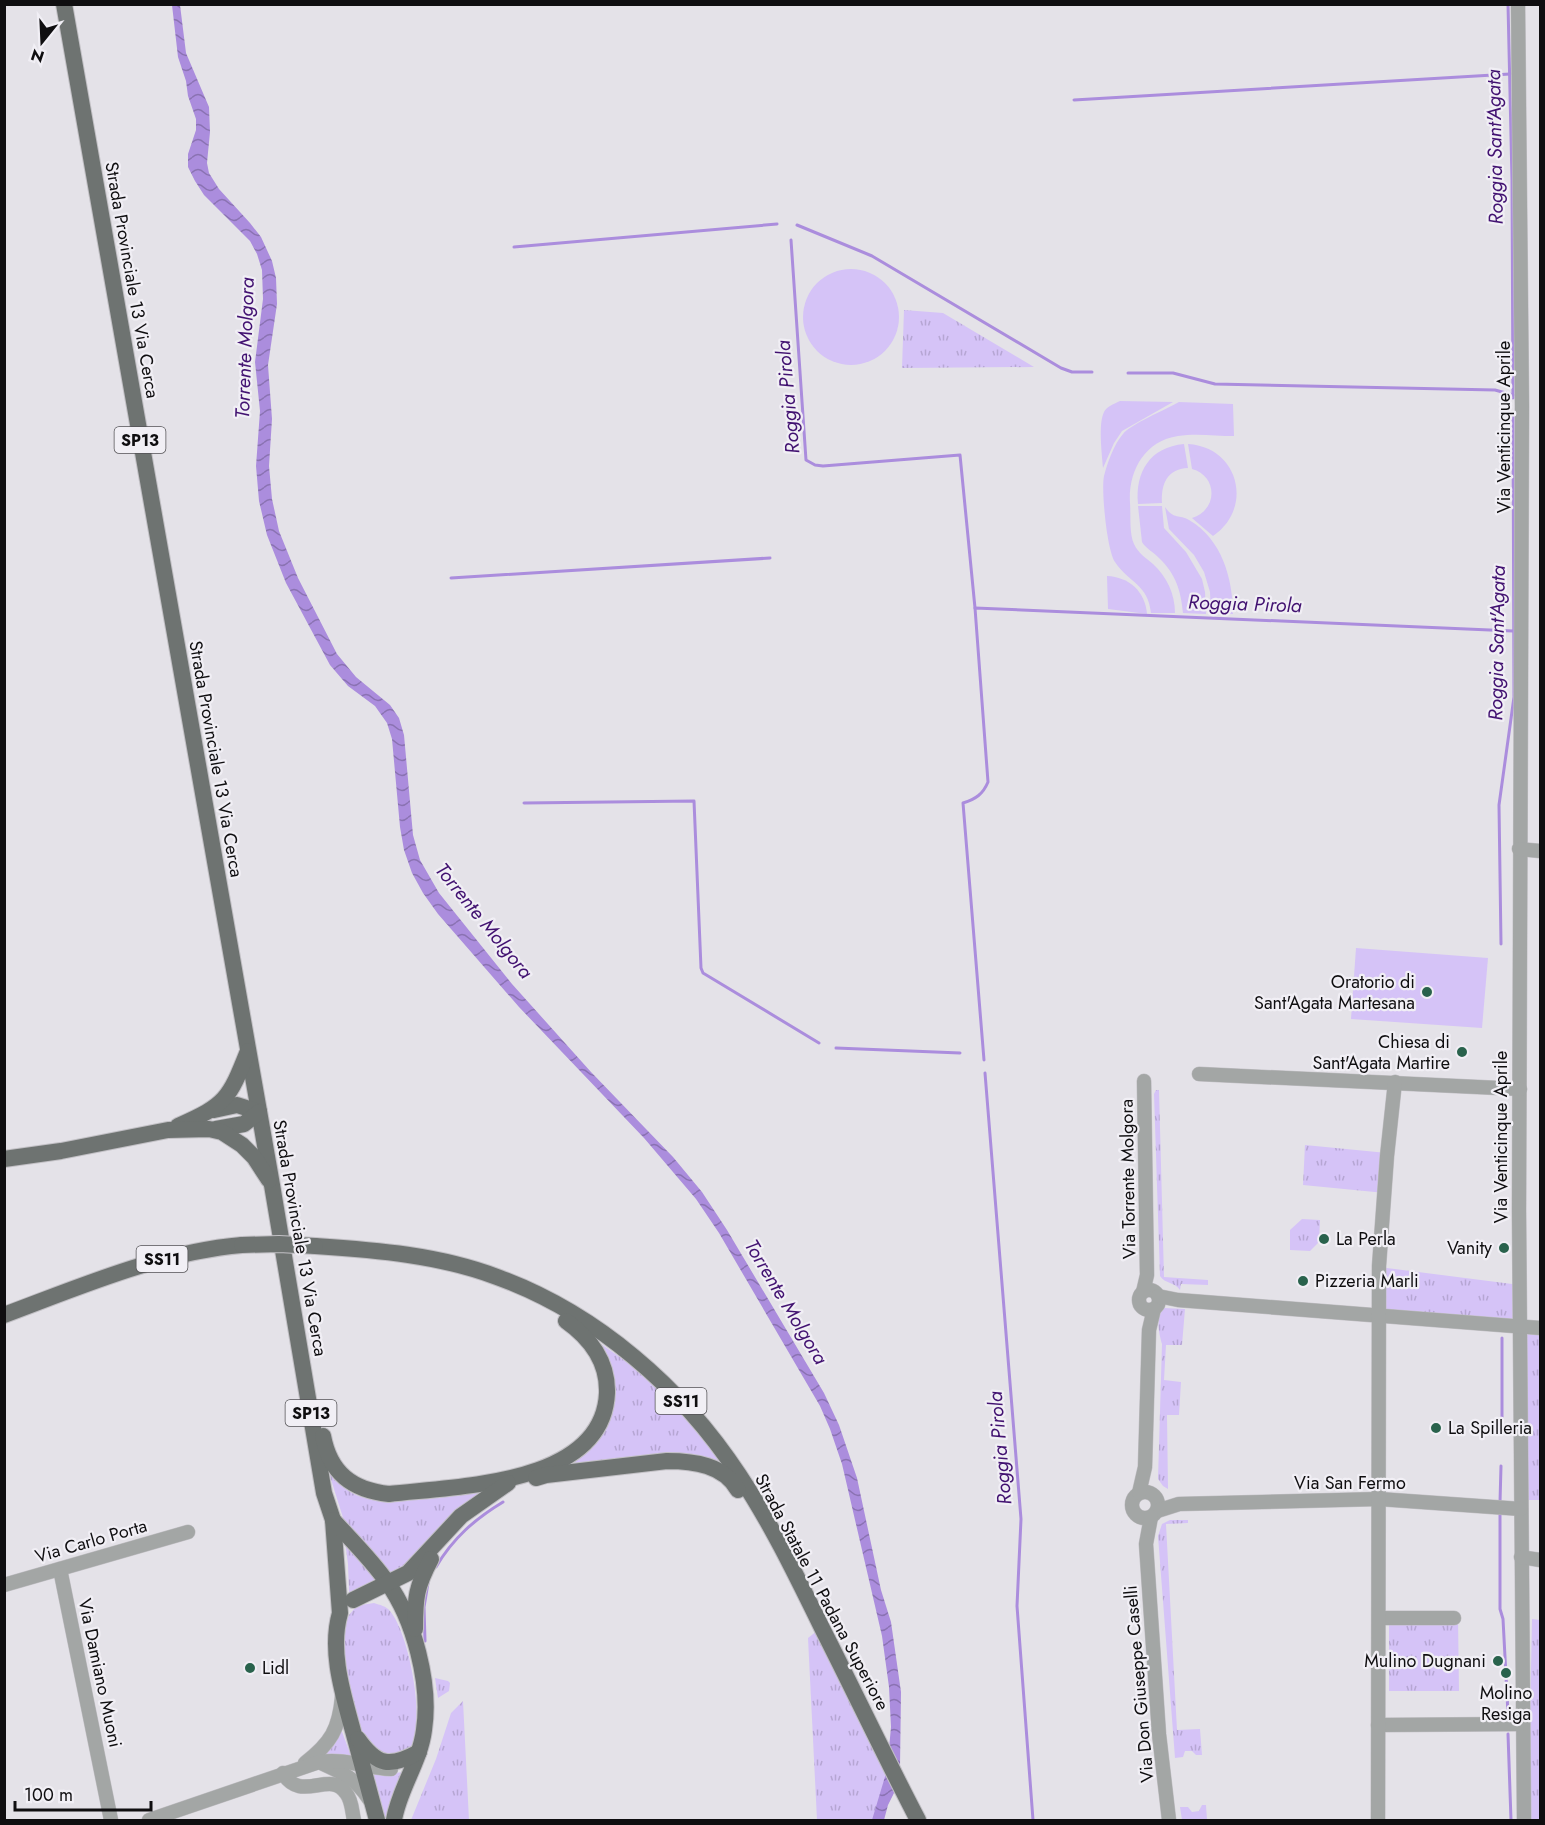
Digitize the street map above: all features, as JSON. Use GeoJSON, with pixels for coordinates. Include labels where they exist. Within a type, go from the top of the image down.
{"type":"FeatureCollection","features":[{"type":"Feature","properties":{"kind":"main road","name":"Strada Provinciale 13 Via Cerca"},"geometry":{"type":"LineString","coordinates":[[64,4],[324,1493],[333,1520],[340,1613],[337,1623],[336,1649],[342,1695],[377,1821]]}},
{"type":"Feature","properties":{"kind":"main road"},"geometry":{"type":"LineString","coordinates":[[208,1122],[230,1092],[248,1051]]}},
{"type":"Feature","properties":{"kind":"main road"},"geometry":{"type":"LineString","coordinates":[[4,1159],[61,1151],[208,1122],[232,1128],[244,1124],[259,1112]]}},
{"type":"Feature","properties":{"kind":"main road"},"geometry":{"type":"LineString","coordinates":[[208,1122],[242,1145],[254,1157],[272,1185]]}},
{"type":"Feature","properties":{"kind":"main road"},"geometry":{"type":"LineString","coordinates":[[4,1166],[61,1151]]}},
{"type":"Feature","properties":{"kind":"main road","name":"Strada Statale 11 Padana Superiore"},"geometry":{"type":"LineString","coordinates":[[4,1315],[170,1257],[215,1248],[279,1244],[370,1250],[416,1256],[503,1278],[551,1302],[601,1333],[647,1369],[705,1429],[740,1476],[800,1583],[918,1821]]}},
{"type":"Feature","properties":{"kind":"main road"},"geometry":{"type":"LineString","coordinates":[[340,1613],[353,1600],[414,1568],[469,1509],[496,1490],[516,1478],[573,1453],[587,1440],[602,1417],[607,1385],[598,1356],[587,1339],[577,1329],[503,1278]]}},
{"type":"Feature","properties":{"kind":"main road"},"geometry":{"type":"LineString","coordinates":[[4,1304],[45,1290],[84,1286]]}},
{"type":"Feature","properties":{"kind":"main road"},"geometry":{"type":"LineString","coordinates":[[292,1305],[314,1380],[326,1449],[337,1469],[354,1485],[369,1491],[389,1494],[516,1478]]}},
{"type":"Feature","properties":{"kind":"main road"},"geometry":{"type":"LineString","coordinates":[[496,1490],[546,1475],[667,1461],[705,1465],[722,1472],[734,1482],[774,1554],[800,1583]]}},
{"type":"Feature","properties":{"kind":"main road","name":"Strada Provinciale 13 Via Cerca"},"geometry":{"type":"LineString","coordinates":[[333,1520],[387,1582],[405,1615],[415,1642],[424,1683],[426,1704],[424,1730],[419,1752],[401,1793],[394,1821]]}},
{"type":"Feature","properties":{"kind":"main road"},"geometry":{"type":"LineString","coordinates":[[415,1642],[416,1593],[442,1537]]}},
{"type":"Feature","properties":{"kind":"main road"},"geometry":{"type":"LineString","coordinates":[[353,1600],[367,1597],[383,1599],[405,1615]]}},
{"type":"Feature","properties":{"kind":"main road","name":"SP13"},"geometry":{"type":"LineString","coordinates":[[354,1733],[365,1749],[381,1762],[399,1761],[419,1752]]}},
{"type":"Feature","properties":{"kind":"street","name":"Via Venticinque Aprile"},"geometry":{"type":"LineString","coordinates":[[1518,4],[1522,361],[1519,849],[1524,1821]]}},
{"type":"Feature","properties":{"kind":"street"},"geometry":{"type":"LineString","coordinates":[[1519,849],[1540,851]]}},
{"type":"Feature","properties":{"kind":"street"},"geometry":{"type":"LineString","coordinates":[[1199,1074],[1520,1089]]}},
{"type":"Feature","properties":{"kind":"street","name":"Via Torrente Molgora"},"geometry":{"type":"LineString","coordinates":[[1144,1082],[1147,1275],[1151,1300],[1145,1467],[1149,1494],[1159,1505],[1154,1514]]}},
{"type":"Feature","properties":{"kind":"street"},"geometry":{"type":"LineString","coordinates":[[1378,1821],[1379,1266],[1395,1082]]}},
{"type":"Feature","properties":{"kind":"street"},"geometry":{"type":"LineString","coordinates":[[1151,1300],[1178,1300],[1540,1328]]}},
{"type":"Feature","properties":{"kind":"street"},"geometry":{"type":"LineString","coordinates":[[1149,1494],[1179,1504]]}},
{"type":"Feature","properties":{"kind":"street","name":"Via Torrente Molgora"},"geometry":{"type":"LineString","coordinates":[[1136,1514],[1132,1503],[1149,1494]]}},
{"type":"Feature","properties":{"kind":"street","name":"Via San Fermo"},"geometry":{"type":"LineString","coordinates":[[1179,1504],[1379,1499],[1521,1509]]}},
{"type":"Feature","properties":{"kind":"street"},"geometry":{"type":"LineString","coordinates":[[1136,1514],[1142,1518],[1179,1504]]}},
{"type":"Feature","properties":{"kind":"street","name":"Via Don Giuseppe Caselli"},"geometry":{"type":"LineString","coordinates":[[1136,1514],[1146,1544],[1158,1723],[1169,1821]]}},
{"type":"Feature","properties":{"kind":"street","name":"Via Don Giuseppe Caselli"},"geometry":{"type":"LineString","coordinates":[[1146,1544],[1154,1514]]}},
{"type":"Feature","properties":{"kind":"street","name":"Via Carlo Porta"},"geometry":{"type":"LineString","coordinates":[[4,1584],[188,1532]]}},
{"type":"Feature","properties":{"kind":"street"},"geometry":{"type":"LineString","coordinates":[[1521,1557],[1540,1560]]}},
{"type":"Feature","properties":{"kind":"street","name":"Via Damiano Muoni"},"geometry":{"type":"LineString","coordinates":[[60,1569],[111,1821]]}},
{"type":"Feature","properties":{"kind":"street"},"geometry":{"type":"LineString","coordinates":[[1379,1618],[1454,1618]]}},
{"type":"Feature","properties":{"kind":"street"},"geometry":{"type":"LineString","coordinates":[[298,1768],[320,1751],[334,1733],[340,1716],[342,1695]]}},
{"type":"Feature","properties":{"kind":"street"},"geometry":{"type":"LineString","coordinates":[[1378,1725],[1522,1724]]}},
{"type":"Feature","properties":{"kind":"street"},"geometry":{"type":"LineString","coordinates":[[149,1821],[319,1762],[330,1760],[361,1763],[381,1768],[399,1768],[407,1765],[419,1752]]}},
{"type":"Feature","properties":{"kind":"street"},"geometry":{"type":"LineString","coordinates":[[319,1762],[351,1777],[373,1804]]}},
{"type":"Feature","properties":{"kind":"street"},"geometry":{"type":"LineString","coordinates":[[283,1773],[286,1779],[297,1786],[309,1787],[332,1783],[342,1788],[349,1797],[354,1821]]}},
{"type":"Feature","properties":{"kind":"green space"},"geometry":{"type":"Polygon","coordinates":[[[851,269],[869,273],[885,283],[895,299],[899,317],[895,335],[885,351],[869,361],[851,365],[833,361],[817,351],[807,335],[803,317],[807,299],[817,283],[833,273],[851,269]]]}},
{"type":"Feature","properties":{"kind":"green space"},"geometry":{"type":"Polygon","coordinates":[[[904,310],[943,313],[1034,367],[902,368],[904,310]]]}},
{"type":"Feature","properties":{"kind":"green space"},"geometry":{"type":"Polygon","coordinates":[[[1120,401],[1173,402],[1122,431],[1103,468],[1102,417],[1107,408],[1120,401]]]}},
{"type":"Feature","properties":{"kind":"green space"},"geometry":{"type":"Polygon","coordinates":[[[1179,402],[1233,404],[1234,436],[1192,435],[1166,439],[1147,451],[1135,469],[1130,491],[1132,540],[1142,555],[1158,569],[1166,580],[1175,606],[1175,613],[1151,613],[1142,590],[1120,569],[1112,555],[1105,520],[1104,476],[1114,449],[1127,430],[1179,402]]]}},
{"type":"Feature","properties":{"kind":"green space"},"geometry":{"type":"Polygon","coordinates":[[[1184,444],[1188,468],[1175,471],[1167,479],[1164,484],[1162,503],[1138,504],[1139,482],[1147,463],[1162,450],[1184,444]]]}},
{"type":"Feature","properties":{"kind":"green space"},"geometry":{"type":"Polygon","coordinates":[[[1188,444],[1205,448],[1219,456],[1229,467],[1235,481],[1237,495],[1234,510],[1226,524],[1213,536],[1192,518],[1207,508],[1212,493],[1207,478],[1192,469],[1188,444]]]}},
{"type":"Feature","properties":{"kind":"green space"},"geometry":{"type":"Polygon","coordinates":[[[1138,506],[1162,506],[1164,528],[1186,552],[1202,579],[1206,614],[1183,613],[1181,597],[1174,577],[1165,564],[1142,542],[1138,506]]]}},
{"type":"Feature","properties":{"kind":"green space"},"geometry":{"type":"Polygon","coordinates":[[[1165,507],[1171,514],[1185,518],[1200,528],[1217,549],[1228,574],[1233,614],[1211,614],[1210,592],[1204,572],[1194,555],[1169,529],[1165,507]]]}},
{"type":"Feature","properties":{"kind":"green space"},"geometry":{"type":"Polygon","coordinates":[[[1107,576],[1129,582],[1143,598],[1147,614],[1108,609],[1107,576]]]}},
{"type":"Feature","properties":{"kind":"green space"},"geometry":{"type":"Polygon","coordinates":[[[1356,948],[1488,958],[1482,1028],[1351,1019],[1356,948]]]}},
{"type":"Feature","properties":{"kind":"green space"},"geometry":{"type":"Polygon","coordinates":[[[1156,1090],[1159,1090],[1164,1277],[1208,1280],[1208,1285],[1181,1284],[1180,1290],[1160,1276],[1154,1094],[1156,1090]]]}},
{"type":"Feature","properties":{"kind":"green space"},"geometry":{"type":"Polygon","coordinates":[[[1305,1145],[1387,1153],[1385,1193],[1303,1185],[1305,1145]]]}},
{"type":"Feature","properties":{"kind":"green space"},"geometry":{"type":"Polygon","coordinates":[[[1302,1219],[1320,1220],[1319,1242],[1310,1251],[1290,1250],[1290,1230],[1302,1219]]]}},
{"type":"Feature","properties":{"kind":"green space"},"geometry":{"type":"Polygon","coordinates":[[[1379,1267],[1520,1285],[1520,1327],[1381,1315],[1379,1267]]]}},
{"type":"Feature","properties":{"kind":"green space"},"geometry":{"type":"Polygon","coordinates":[[[1164,1308],[1185,1309],[1182,1345],[1166,1345],[1164,1380],[1181,1382],[1179,1415],[1167,1415],[1168,1489],[1158,1479],[1162,1344],[1159,1316],[1164,1308]]]}},
{"type":"Feature","properties":{"kind":"green space"},"geometry":{"type":"Polygon","coordinates":[[[1522,1330],[1540,1331],[1540,1500],[1524,1500],[1523,1482],[1528,1476],[1528,1454],[1523,1451],[1522,1330]]]}},
{"type":"Feature","properties":{"kind":"green space"},"geometry":{"type":"Polygon","coordinates":[[[591,1337],[634,1367],[684,1414],[725,1465],[719,1467],[571,1470],[579,1455],[605,1421],[591,1337]]]}},
{"type":"Feature","properties":{"kind":"green space"},"geometry":{"type":"Polygon","coordinates":[[[328,1470],[348,1490],[366,1498],[397,1499],[480,1492],[451,1516],[415,1561],[391,1577],[345,1524],[328,1470]]]}},
{"type":"Feature","properties":{"kind":"green space"},"geometry":{"type":"Polygon","coordinates":[[[1170,1520],[1188,1520],[1188,1523],[1166,1524],[1177,1730],[1200,1729],[1202,1755],[1185,1751],[1183,1757],[1175,1758],[1158,1536],[1162,1524],[1170,1520]]]}},
{"type":"Feature","properties":{"kind":"green space"},"geometry":{"type":"Polygon","coordinates":[[[345,1541],[377,1581],[351,1592],[349,1592],[345,1541]]]}},
{"type":"Feature","properties":{"kind":"green space"},"geometry":{"type":"Polygon","coordinates":[[[374,1603],[388,1609],[397,1622],[409,1657],[416,1699],[417,1718],[411,1747],[403,1753],[386,1758],[360,1733],[343,1664],[344,1627],[349,1615],[361,1605],[374,1603]]]}},
{"type":"Feature","properties":{"kind":"green space"},"geometry":{"type":"Polygon","coordinates":[[[1389,1618],[1458,1618],[1459,1691],[1389,1691],[1389,1618]]]}},
{"type":"Feature","properties":{"kind":"green space"},"geometry":{"type":"Polygon","coordinates":[[[1532,1619],[1540,1620],[1540,1820],[1528,1820],[1532,1619]]]}},
{"type":"Feature","properties":{"kind":"green space"},"geometry":{"type":"Polygon","coordinates":[[[822,1627],[892,1769],[881,1820],[817,1820],[808,1638],[822,1627]]]}},
{"type":"Feature","properties":{"kind":"green space"},"geometry":{"type":"Polygon","coordinates":[[[435,1678],[450,1683],[449,1691],[438,1698],[435,1678]]]}},
{"type":"Feature","properties":{"kind":"green space"},"geometry":{"type":"Polygon","coordinates":[[[463,1701],[469,1820],[411,1820],[436,1759],[451,1713],[463,1701]]]}},
{"type":"Feature","properties":{"kind":"green space"},"geometry":{"type":"Polygon","coordinates":[[[341,1729],[351,1756],[323,1757],[333,1745],[341,1729]]]}},
{"type":"Feature","properties":{"kind":"green space"},"geometry":{"type":"Polygon","coordinates":[[[368,1772],[379,1775],[403,1772],[387,1820],[382,1820],[368,1772]]]}},
{"type":"Feature","properties":{"kind":"green space"},"geometry":{"type":"Polygon","coordinates":[[[1202,1805],[1206,1805],[1207,1820],[1182,1820],[1180,1807],[1188,1807],[1192,1812],[1199,1811],[1202,1805]]]}},
{"type":"Feature","properties":{"kind":"water","name":"Torrente Molgora"},"geometry":{"type":"Polygon","coordinates":[[[172,5],[180,5],[186,53],[209,107],[210,132],[207,163],[209,173],[219,189],[261,237],[272,261],[276,278],[277,304],[268,365],[272,419],[269,466],[272,499],[279,531],[298,578],[337,654],[356,677],[390,705],[399,718],[404,735],[413,835],[420,860],[439,893],[512,984],[591,1072],[673,1157],[702,1192],[824,1393],[839,1425],[857,1478],[881,1590],[891,1622],[901,1692],[900,1767],[884,1820],[872,1820],[887,1770],[891,1727],[889,1687],[882,1636],[842,1464],[820,1406],[719,1233],[696,1199],[644,1138],[519,1007],[438,914],[423,893],[412,873],[404,850],[392,739],[387,723],[375,706],[348,686],[330,665],[286,583],[267,535],[259,501],[256,466],[260,411],[255,362],[263,299],[262,270],[250,241],[204,195],[188,167],[188,154],[196,130],[196,119],[178,57],[172,5]]]}},
{"type":"Feature","properties":{"kind":"waterway","name":"Roggia Sant'Agata"},"geometry":{"type":"LineString","coordinates":[[1508,4],[1513,398]]}},
{"type":"Feature","properties":{"kind":"waterway"},"geometry":{"type":"LineString","coordinates":[[1074,100],[1510,74]]}},
{"type":"Feature","properties":{"kind":"waterway","name":"Roggia Pirola"},"geometry":{"type":"LineString","coordinates":[[514,247],[777,224]]}},
{"type":"Feature","properties":{"kind":"waterway","name":"Roggia Pirola"},"geometry":{"type":"LineString","coordinates":[[797,225],[872,256],[1061,368],[1072,372],[1092,372]]}},
{"type":"Feature","properties":{"kind":"waterway","name":"Roggia Pirola"},"geometry":{"type":"LineString","coordinates":[[791,240],[806,460],[823,466],[960,455],[975,608]]}},
{"type":"Feature","properties":{"kind":"waterway","name":"Roggia Pirola"},"geometry":{"type":"LineString","coordinates":[[1128,373],[1173,373],[1215,384],[1495,390],[1513,395]]}},
{"type":"Feature","properties":{"kind":"waterway","name":"Roggia Sant'Agata"},"geometry":{"type":"LineString","coordinates":[[1501,944],[1499,805],[1514,697],[1513,413]]}},
{"type":"Feature","properties":{"kind":"waterway"},"geometry":{"type":"LineString","coordinates":[[451,578],[770,558]]}},
{"type":"Feature","properties":{"kind":"waterway","name":"Roggia Pirola"},"geometry":{"type":"LineString","coordinates":[[984,1060],[963,803],[978,796],[988,782],[975,608],[1513,631]]}},
{"type":"Feature","properties":{"kind":"waterway"},"geometry":{"type":"LineString","coordinates":[[524,803],[694,801],[703,973],[819,1043]]}},
{"type":"Feature","properties":{"kind":"waterway"},"geometry":{"type":"LineString","coordinates":[[836,1048],[960,1053]]}},
{"type":"Feature","properties":{"kind":"waterway","name":"Roggia Pirola"},"geometry":{"type":"LineString","coordinates":[[985,1073],[1021,1519],[1017,1606],[1033,1820]]}},
{"type":"Feature","properties":{"kind":"waterway","name":"Roggia Sant'Agata"},"geometry":{"type":"LineString","coordinates":[[1502,1338],[1502,1423]]}},
{"type":"Feature","properties":{"kind":"waterway","name":"Roggia Sant'Agata"},"geometry":{"type":"LineString","coordinates":[[1500,1502],[1501,1466]]}},
{"type":"Feature","properties":{"kind":"waterway"},"geometry":{"type":"LineString","coordinates":[[436,1567],[465,1530],[503,1502]]}},
{"type":"Feature","properties":{"kind":"waterway","name":"Roggia Sant'Agata"},"geometry":{"type":"LineString","coordinates":[[1500,1514],[1500,1609],[1503,1619],[1508,1714]]}},
{"type":"Feature","properties":{"kind":"waterway"},"geometry":{"type":"LineString","coordinates":[[425,1641],[424,1607],[428,1583]]}},
{"type":"Feature","properties":{"kind":"waterway","name":"Roggia Sant'Agata"},"geometry":{"type":"LineString","coordinates":[[1508,1734],[1511,1820]]}},
{"type":"Feature","properties":{"kind":"place","name":"Oratorio di Sant'Agata Martesana"},"geometry":{"type":"Point","coordinates":[1427,992]}},
{"type":"Feature","properties":{"kind":"place","name":"Chiesa di Sant'Agata Martire"},"geometry":{"type":"Point","coordinates":[1462,1052]}},
{"type":"Feature","properties":{"kind":"place","name":"La Perla"},"geometry":{"type":"Point","coordinates":[1324,1239]}},
{"type":"Feature","properties":{"kind":"place","name":"Vanity"},"geometry":{"type":"Point","coordinates":[1504,1248]}},
{"type":"Feature","properties":{"kind":"place","name":"Pizzeria Marli"},"geometry":{"type":"Point","coordinates":[1303,1281]}},
{"type":"Feature","properties":{"kind":"place","name":"La Spilleria"},"geometry":{"type":"Point","coordinates":[1436,1428]}},
{"type":"Feature","properties":{"kind":"place","name":"Mulino Dugnani"},"geometry":{"type":"Point","coordinates":[1498,1661]}},
{"type":"Feature","properties":{"kind":"place","name":"Lidl"},"geometry":{"type":"Point","coordinates":[250,1668]}},
{"type":"Feature","properties":{"kind":"place","name":"Molino Resiga"},"geometry":{"type":"Point","coordinates":[1506,1673]}}]}
